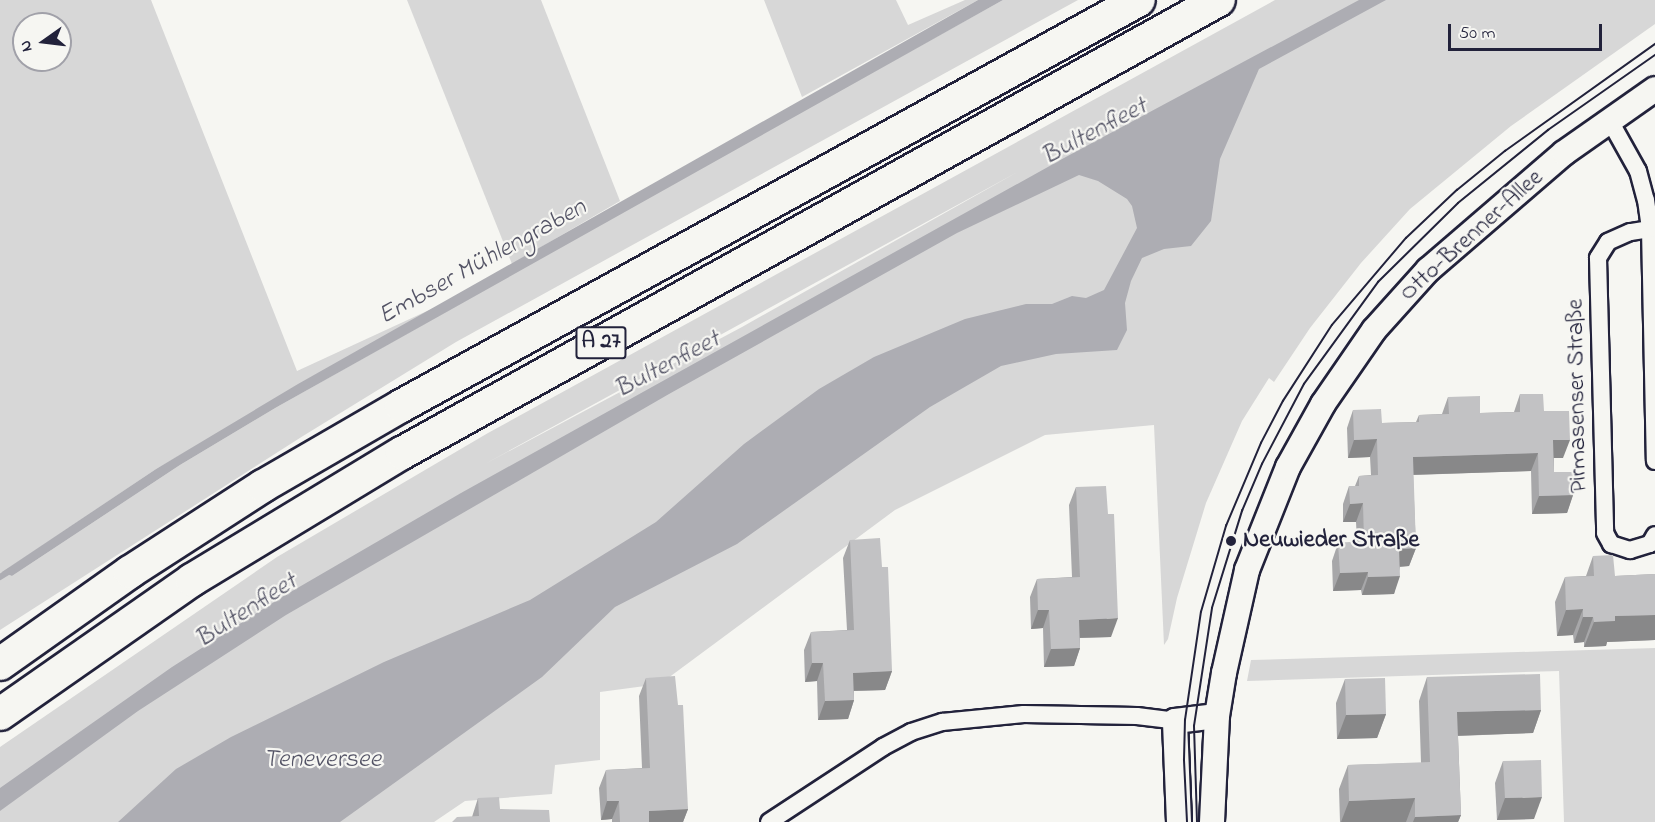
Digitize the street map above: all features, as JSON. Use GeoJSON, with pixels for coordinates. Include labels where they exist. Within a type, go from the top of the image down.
{"type":"FeatureCollection","features":[{"type":"Feature","properties":{"kind":"highway","name":"A 27"},"geometry":{"type":"LineString","coordinates":[[0,664],[130,572],[273,480],[401,406],[1139,0]]}},
{"type":"Feature","properties":{"kind":"highway","name":"A 27"},"geometry":{"type":"LineString","coordinates":[[0,714],[192,580],[402,453],[1219,0]]}},
{"type":"Feature","properties":{"kind":"street","name":"Otto-Brenner-Allee"},"geometry":{"type":"LineString","coordinates":[[1212,822],[1217,716],[1247,570],[1288,467],[1323,404],[1374,330],[1428,270],[1516,192],[1655,89]]}},
{"type":"Feature","properties":{"kind":"street"},"geometry":{"type":"LineString","coordinates":[[1610,121],[1638,171],[1650,229],[1655,461]]}},
{"type":"Feature","properties":{"kind":"street","name":"Pirmasenser Straße"},"geometry":{"type":"LineString","coordinates":[[1650,229],[1630,232],[1608,242],[1598,258],[1605,533],[1611,544],[1630,550],[1650,544],[1655,535]]}},
{"type":"Feature","properties":{"kind":"street"},"geometry":{"type":"LineString","coordinates":[[769,822],[882,747],[911,732],[942,722],[1024,714],[1137,716],[1176,721],[1217,716]]}},
{"type":"Feature","properties":{"kind":"street"},"geometry":{"type":"LineString","coordinates":[[1176,721],[1179,822]]}},
{"type":"Feature","properties":{"kind":"shaded area"},"geometry":{"type":"Polygon","coordinates":[[[0,0],[151,0],[297,371],[440,305],[156,469],[3,572],[12,576],[180,465],[277,407],[1003,0],[1078,0],[456,342],[303,436],[0,630],[0,0]]]}},
{"type":"Feature","properties":{"kind":"shaded area"},"geometry":{"type":"Polygon","coordinates":[[[407,0],[541,0],[620,201],[512,264],[407,0]]]}},
{"type":"Feature","properties":{"kind":"shaded area"},"geometry":{"type":"Polygon","coordinates":[[[764,0],[896,0],[908,25],[965,0],[978,0],[802,97],[764,0]]]}},
{"type":"Feature","properties":{"kind":"shaded area"},"geometry":{"type":"Polygon","coordinates":[[[1275,0],[1655,0],[1655,24],[1511,126],[1410,209],[1361,263],[1310,328],[1274,382],[1269,378],[1242,421],[1206,503],[1177,598],[1168,639],[1164,645],[1154,425],[1045,435],[895,510],[660,684],[600,692],[600,760],[555,765],[552,794],[465,801],[434,822],[0,822],[0,747],[277,557],[488,433],[1275,0]],[[1021,170],[483,465],[742,327],[1021,170]]]}},
{"type":"Feature","properties":{"kind":"shaded area"},"geometry":{"type":"Polygon","coordinates":[[[1655,648],[1655,822],[1564,822],[1559,671],[1247,681],[1251,660],[1655,648]]]}},
{"type":"Feature","properties":{"kind":"water"},"geometry":{"type":"Polygon","coordinates":[[[978,0],[1003,0],[277,407],[180,465],[12,576],[2,572],[156,469],[298,384],[978,0]]]}},
{"type":"Feature","properties":{"kind":"water","name":"Teneversee"},"geometry":{"type":"Polygon","coordinates":[[[1359,0],[1386,0],[1259,69],[1220,159],[1211,221],[1191,246],[1164,249],[1142,258],[1131,281],[1125,303],[1127,330],[1117,350],[1056,354],[1001,366],[930,407],[737,544],[615,607],[542,677],[340,822],[118,822],[176,769],[231,737],[384,662],[530,600],[656,522],[744,444],[819,389],[874,357],[965,319],[1026,304],[1052,304],[1072,296],[1086,298],[1104,290],[1137,228],[1132,206],[1127,199],[1098,181],[1079,175],[957,233],[669,394],[286,615],[138,711],[0,811],[0,788],[172,667],[282,597],[461,493],[1064,158],[1359,0]]]}},
{"type":"Feature","properties":{"kind":"building"},"geometry":{"type":"Polygon","coordinates":[[[1520,394],[1543,394],[1544,411],[1569,411],[1570,440],[1553,440],[1554,472],[1573,472],[1573,495],[1539,496],[1538,453],[1413,457],[1416,548],[1399,549],[1400,576],[1368,577],[1368,572],[1340,573],[1338,543],[1364,542],[1363,503],[1350,504],[1349,486],[1359,486],[1359,476],[1378,475],[1377,439],[1354,440],[1353,410],[1381,409],[1382,423],[1419,422],[1419,415],[1449,414],[1448,397],[1480,396],[1480,413],[1520,412],[1520,394]]]}},
{"type":"Feature","properties":{"kind":"building"},"geometry":{"type":"Polygon","coordinates":[[[1106,486],[1108,514],[1114,514],[1118,618],[1079,620],[1080,648],[1051,649],[1049,610],[1038,610],[1037,579],[1080,577],[1076,487],[1106,486]]]}},
{"type":"Feature","properties":{"kind":"building"},"geometry":{"type":"Polygon","coordinates":[[[880,538],[882,567],[888,567],[892,671],[853,673],[854,700],[825,701],[823,663],[812,663],[811,632],[854,630],[850,540],[880,538]]]}},
{"type":"Feature","properties":{"kind":"building"},"geometry":{"type":"Polygon","coordinates":[[[1613,555],[1615,576],[1655,574],[1655,615],[1615,616],[1615,621],[1594,622],[1593,617],[1583,617],[1583,609],[1566,610],[1565,577],[1594,576],[1593,556],[1613,555]]]}},
{"type":"Feature","properties":{"kind":"building"},"geometry":{"type":"Polygon","coordinates":[[[1540,674],[1541,710],[1457,712],[1461,815],[1415,817],[1415,798],[1349,801],[1348,765],[1430,762],[1427,677],[1540,674]]]}},
{"type":"Feature","properties":{"kind":"building"},"geometry":{"type":"Polygon","coordinates":[[[675,676],[678,705],[683,705],[688,809],[649,811],[649,822],[620,822],[619,801],[607,801],[606,770],[650,768],[646,678],[675,676]]]}},
{"type":"Feature","properties":{"kind":"building"},"geometry":{"type":"Polygon","coordinates":[[[1385,678],[1386,714],[1346,715],[1345,679],[1385,678]]]}},
{"type":"Feature","properties":{"kind":"building"},"geometry":{"type":"Polygon","coordinates":[[[1541,760],[1542,797],[1505,798],[1503,761],[1541,760]]]}},
{"type":"Feature","properties":{"kind":"building"},"geometry":{"type":"Polygon","coordinates":[[[499,797],[500,809],[549,810],[550,822],[452,822],[457,817],[479,816],[478,798],[499,797]]]}},
{"type":"Feature","properties":{"kind":"waterway","name":"Embser Mühlengraben"},"geometry":{"type":"LineString","coordinates":[[0,577],[11,570]]}},
{"type":"Feature","properties":{"kind":"tram line"},"geometry":{"type":"LineString","coordinates":[[1187,822],[1185,720],[1201,612],[1226,526],[1261,443],[1283,401],[1332,325],[1406,238],[1457,190],[1505,151],[1655,44]]}},
{"type":"Feature","properties":{"kind":"tram line"},"geometry":{"type":"LineString","coordinates":[[1197,822],[1194,726],[1212,608],[1242,511],[1262,464],[1304,384],[1378,282],[1458,203],[1548,130],[1655,55]]}},
{"type":"Feature","properties":{"kind":"place","name":"Neuwieder Straße"},"geometry":{"type":"Point","coordinates":[1231,541]}},
{"type":"Feature","properties":{"kind":"water label","name":"Bultenfleet"},"geometry":{"type":"Point","coordinates":[1095,133]}},
{"type":"Feature","properties":{"kind":"water label","name":"Bultenfleet"},"geometry":{"type":"Point","coordinates":[668,366]}},
{"type":"Feature","properties":{"kind":"water label","name":"Bultenfleet"},"geometry":{"type":"Point","coordinates":[247,612]}}]}
